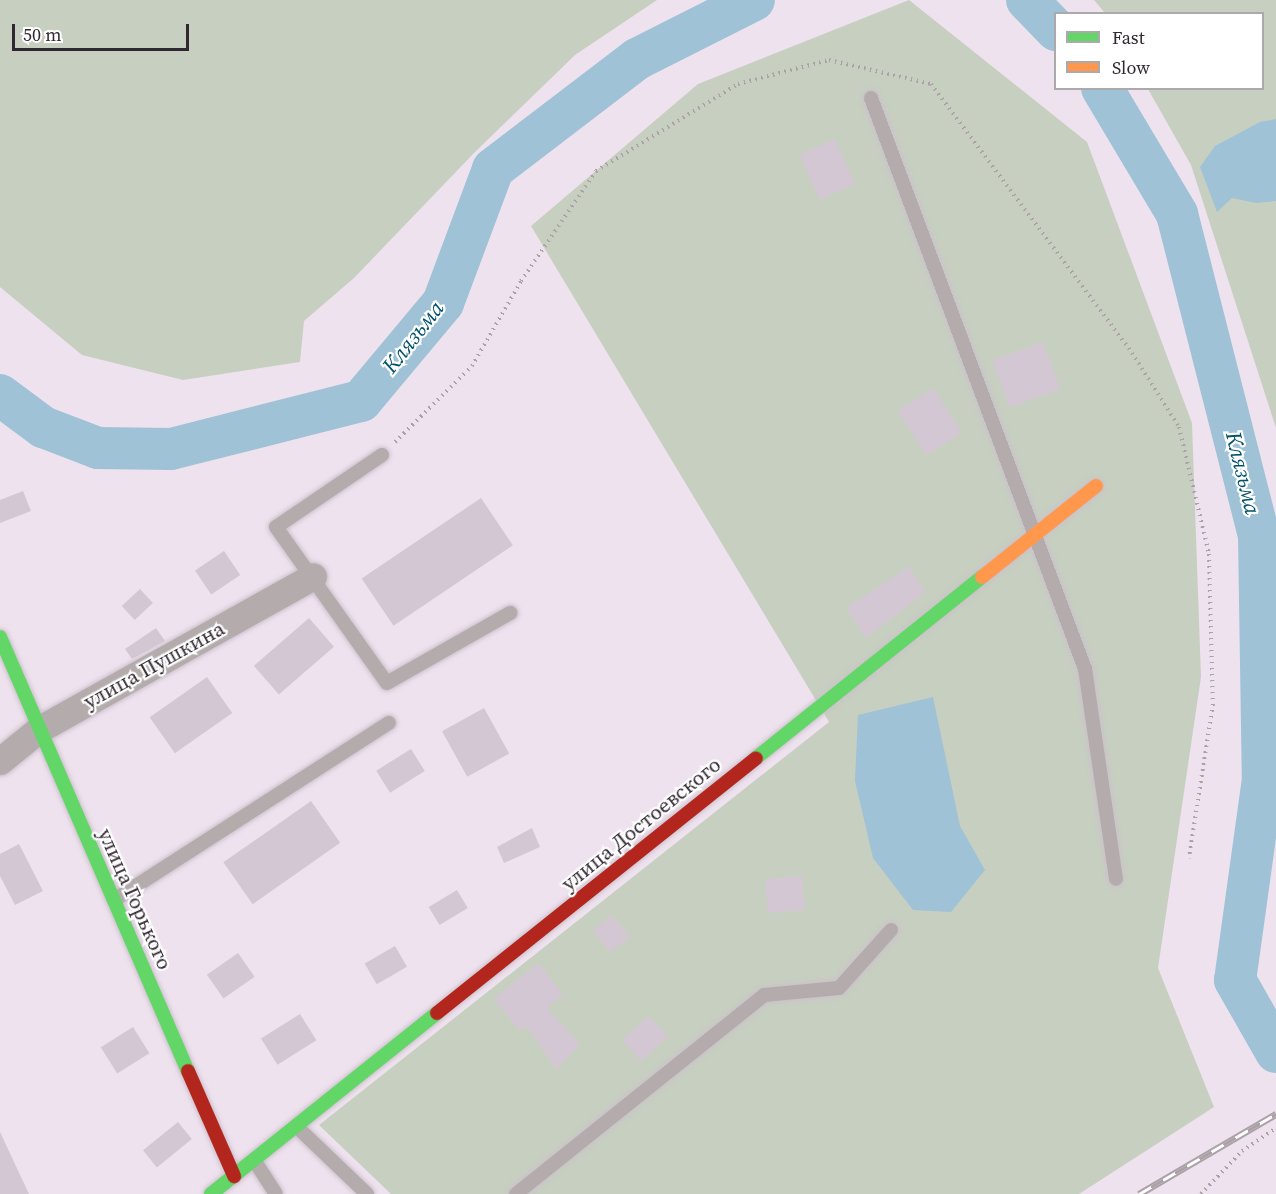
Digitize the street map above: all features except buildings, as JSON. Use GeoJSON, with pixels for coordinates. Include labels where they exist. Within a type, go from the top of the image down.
{"type":"FeatureCollection","features":[{"type":"Feature","properties":{"kind":"street","name":"улица Достоевского"},"geometry":{"type":"LineString","coordinates":[[211,1194],[1096,486]]}},
{"type":"Feature","properties":{"kind":"street","name":"улица Пушкина"},"geometry":{"type":"LineString","coordinates":[[0,761],[38,730],[313,576]]}},
{"type":"Feature","properties":{"kind":"street","name":"улица Горького"},"geometry":{"type":"LineString","coordinates":[[0,637],[38,730],[234,1176]]}},
{"type":"Feature","properties":{"kind":"lane"},"geometry":{"type":"LineString","coordinates":[[871,98],[1085,669],[1116,879]]}},
{"type":"Feature","properties":{"kind":"lane"},"geometry":{"type":"LineString","coordinates":[[382,455],[276,527],[387,683],[510,613]]}},
{"type":"Feature","properties":{"kind":"lane"},"geometry":{"type":"LineString","coordinates":[[113,900],[389,723]]}},
{"type":"Feature","properties":{"kind":"lane"},"geometry":{"type":"LineString","coordinates":[[516,1194],[764,995],[839,988],[891,930]]}},
{"type":"Feature","properties":{"kind":"lane"},"geometry":{"type":"LineString","coordinates":[[297,1127],[367,1194]]}},
{"type":"Feature","properties":{"kind":"lane"},"geometry":{"type":"LineString","coordinates":[[254,1160],[276,1194]]}},
{"type":"Feature","properties":{"kind":"path"},"geometry":{"type":"LineString","coordinates":[[382,455],[472,366],[521,281],[596,171],[738,84],[828,60],[931,84],[1132,353],[1179,427],[1209,554],[1213,704],[1189,858]]}},
{"type":"Feature","properties":{"kind":"path"},"geometry":{"type":"LineString","coordinates":[[1201,1194],[1242,1150],[1275,1130]]}},
{"type":"Feature","properties":{"kind":"shaded area"},"geometry":{"type":"Polygon","coordinates":[[[0,0],[657,0],[575,55],[474,153],[354,278],[304,321],[300,362],[183,380],[82,355],[0,287],[0,0]]]}},
{"type":"Feature","properties":{"kind":"shaded area"},"geometry":{"type":"Polygon","coordinates":[[[909,0],[1087,142],[1192,423],[1201,677],[1158,968],[1214,1107],[1079,1194],[391,1194],[319,1125],[829,722],[531,226],[698,84],[909,0]]]}},
{"type":"Feature","properties":{"kind":"shaded area"},"geometry":{"type":"Polygon","coordinates":[[[1094,0],[1276,0],[1276,428],[1191,165],[1149,90],[1264,90],[1264,12],[1104,12],[1094,0]]]}},
{"type":"Feature","properties":{"kind":"water"},"geometry":{"type":"Polygon","coordinates":[[[1276,119],[1276,201],[1256,203],[1232,198],[1217,212],[1200,167],[1215,146],[1260,122],[1276,119]]]}},
{"type":"Feature","properties":{"kind":"water"},"geometry":{"type":"Polygon","coordinates":[[[933,697],[960,826],[985,870],[951,912],[913,910],[873,858],[855,781],[858,715],[933,697]]]}},
{"type":"Feature","properties":{"kind":"waterway","name":"Клязьма"},"geometry":{"type":"LineString","coordinates":[[0,395],[43,427],[98,448],[171,449],[361,401],[443,303],[493,169],[637,59],[754,0]]}},
{"type":"Feature","properties":{"kind":"waterway","name":"Клязьма"},"geometry":{"type":"LineString","coordinates":[[1027,0],[1054,28]]}},
{"type":"Feature","properties":{"kind":"waterway","name":"Клязьма"},"geometry":{"type":"LineString","coordinates":[[1103,90],[1177,214],[1259,536],[1263,779],[1235,980],[1276,1052]]}},
{"type":"Feature","properties":{"kind":"railway"},"geometry":{"type":"LineString","coordinates":[[1139,1194],[1276,1114]]}},
{"type":"Feature","properties":{"kind":"traffic: fast"},"geometry":{"type":"LineString","coordinates":[[756,758],[982,577]]}},
{"type":"Feature","properties":{"kind":"traffic: fast"},"geometry":{"type":"LineString","coordinates":[[0,637],[188,1071]]}},
{"type":"Feature","properties":{"kind":"traffic: fast"},"geometry":{"type":"LineString","coordinates":[[211,1194],[437,1013]]}},
{"type":"Feature","properties":{"kind":"traffic: slow"},"geometry":{"type":"LineString","coordinates":[[982,577],[1096,486]]}},
{"type":"Feature","properties":{"kind":"traffic: jam"},"geometry":{"type":"LineString","coordinates":[[437,1013],[756,758]]}},
{"type":"Feature","properties":{"kind":"traffic: jam"},"geometry":{"type":"LineString","coordinates":[[188,1071],[234,1176]]}}]}
